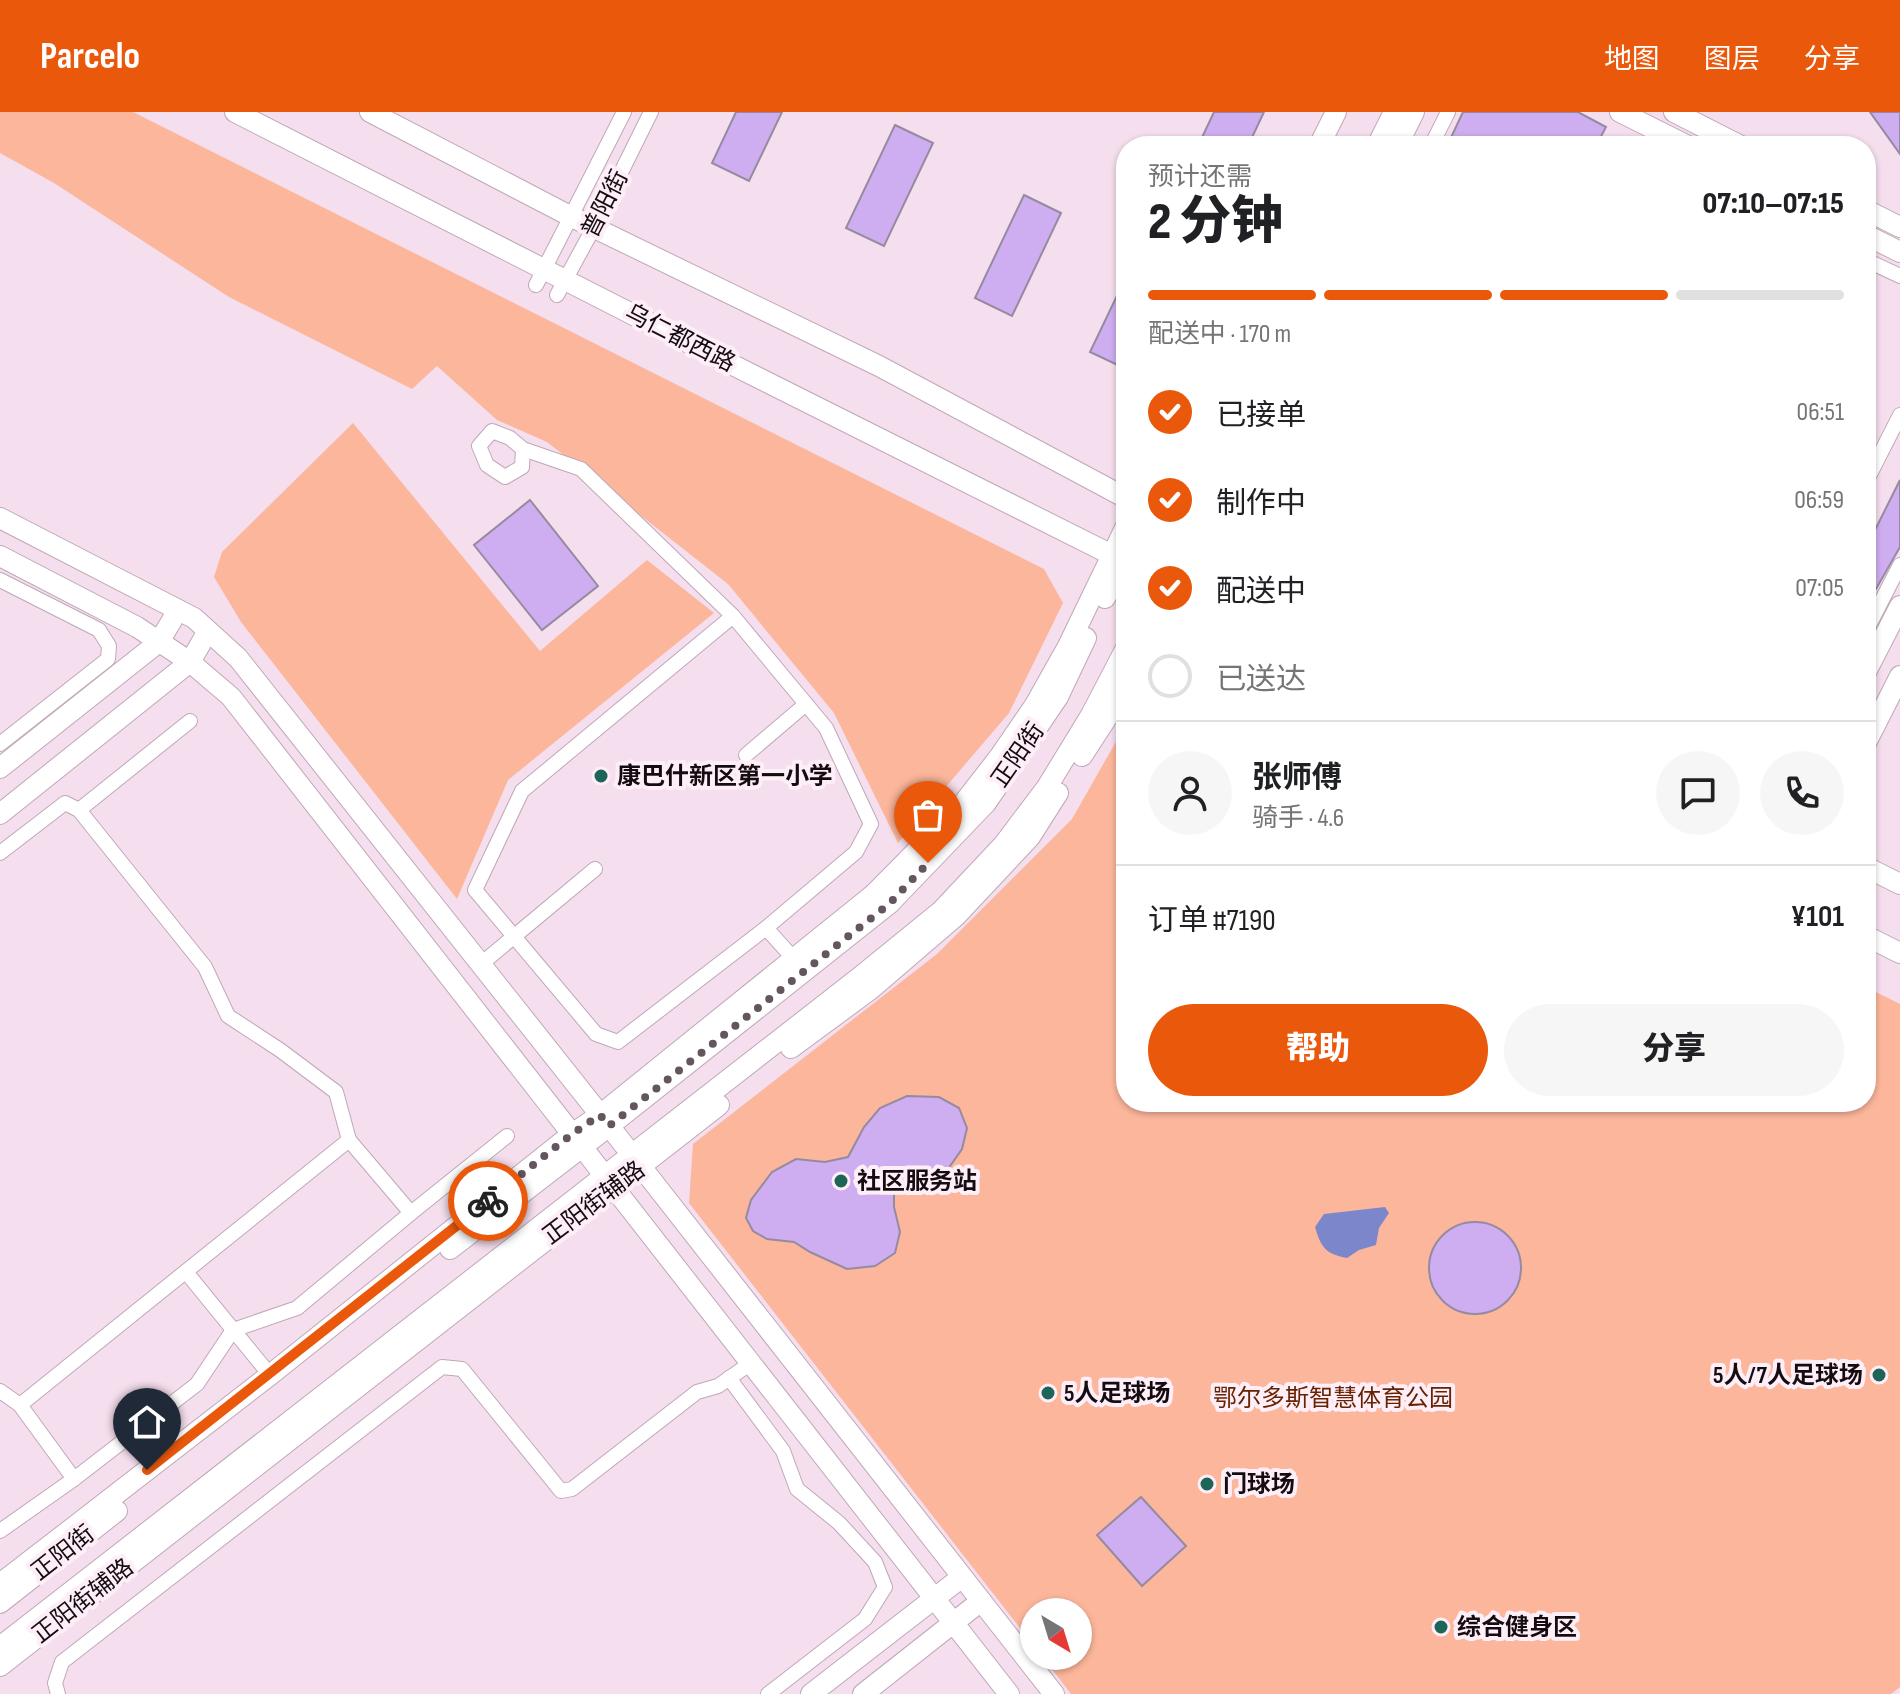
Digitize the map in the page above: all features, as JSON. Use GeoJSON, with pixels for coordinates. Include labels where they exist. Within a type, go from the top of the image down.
{"type":"FeatureCollection","features":[{"type":"Feature","properties":{"kind":"street","name":"乌仁都西路"},"geometry":{"type":"LineString","coordinates":[[235,112],[561,288],[1116,556]]}},
{"type":"Feature","properties":{"kind":"street"},"geometry":{"type":"LineString","coordinates":[[370,112],[570,216],[879,366],[1116,493]]}},
{"type":"Feature","properties":{"kind":"street","name":"普阳街"},"geometry":{"type":"LineString","coordinates":[[540,277],[624,112]]}},
{"type":"Feature","properties":{"kind":"street","name":"普阳街"},"geometry":{"type":"LineString","coordinates":[[561,288],[651,112]]}},
{"type":"Feature","properties":{"kind":"street"},"geometry":{"type":"LineString","coordinates":[[1324,136],[1336,112]]}},
{"type":"Feature","properties":{"kind":"street"},"geometry":{"type":"LineString","coordinates":[[1338,136],[1350,112]]}},
{"type":"Feature","properties":{"kind":"street"},"geometry":{"type":"LineString","coordinates":[[1382,136],[1394,112]]}},
{"type":"Feature","properties":{"kind":"street"},"geometry":{"type":"LineString","coordinates":[[1402,136],[1414,112]]}},
{"type":"Feature","properties":{"kind":"street"},"geometry":{"type":"LineString","coordinates":[[1436,136],[1448,112]]}},
{"type":"Feature","properties":{"kind":"street"},"geometry":{"type":"LineString","coordinates":[[1620,112],[1668,136]]}},
{"type":"Feature","properties":{"kind":"street"},"geometry":{"type":"LineString","coordinates":[[1674,112],[1721,136]]}},
{"type":"Feature","properties":{"kind":"street"},"geometry":{"type":"LineString","coordinates":[[1876,215],[1900,227]]}},
{"type":"Feature","properties":{"kind":"street"},"geometry":{"type":"LineString","coordinates":[[1876,240],[1900,252]]}},
{"type":"Feature","properties":{"kind":"street"},"geometry":{"type":"LineString","coordinates":[[1876,265],[1900,276]]}},
{"type":"Feature","properties":{"kind":"street"},"geometry":{"type":"LineString","coordinates":[[1876,462],[1900,415]]}},
{"type":"Feature","properties":{"kind":"street"},"geometry":{"type":"LineString","coordinates":[[523,449],[581,469],[733,616],[826,728],[871,824],[856,852],[766,928],[618,1042],[596,1034],[475,890],[522,791],[733,616]]}},
{"type":"Feature","properties":{"kind":"street"},"geometry":{"type":"LineString","coordinates":[[0,518],[194,618],[238,658],[1054,1694]]}},
{"type":"Feature","properties":{"kind":"street"},"geometry":{"type":"LineString","coordinates":[[0,556],[137,627],[190,662],[231,697],[1009,1694]]}},
{"type":"Feature","properties":{"kind":"street"},"geometry":{"type":"LineString","coordinates":[[1876,618],[1900,565]]}},
{"type":"Feature","properties":{"kind":"street"},"geometry":{"type":"LineString","coordinates":[[605,1121],[874,894],[962,805],[1035,705],[1116,569]]}},
{"type":"Feature","properties":{"kind":"street","name":"正阳街"},"geometry":{"type":"LineString","coordinates":[[0,1603],[577,1140],[889,904],[986,803],[1058,697],[1116,574]]}},
{"type":"Feature","properties":{"kind":"street"},"geometry":{"type":"LineString","coordinates":[[0,580],[99,630],[109,646],[108,659],[0,744]]}},
{"type":"Feature","properties":{"kind":"street"},"geometry":{"type":"LineString","coordinates":[[1876,623],[1900,606]]}},
{"type":"Feature","properties":{"kind":"street"},"geometry":{"type":"LineString","coordinates":[[0,768],[159,642],[178,610]]}},
{"type":"Feature","properties":{"kind":"street"},"geometry":{"type":"LineString","coordinates":[[0,814],[190,662],[208,631]]}},
{"type":"Feature","properties":{"kind":"street"},"geometry":{"type":"LineString","coordinates":[[0,1647],[637,1161],[941,911],[1004,844],[1047,787],[1116,667]]}},
{"type":"Feature","properties":{"kind":"street"},"geometry":{"type":"LineString","coordinates":[[1876,723],[1900,676]]}},
{"type":"Feature","properties":{"kind":"street","name":"正阳街辅路"},"geometry":{"type":"LineString","coordinates":[[637,1161],[871,989],[956,916],[1030,837],[1116,700]]}},
{"type":"Feature","properties":{"kind":"street"},"geometry":{"type":"LineString","coordinates":[[746,755],[806,704]]}},
{"type":"Feature","properties":{"kind":"street"},"geometry":{"type":"LineString","coordinates":[[79,810],[190,721]]}},
{"type":"Feature","properties":{"kind":"street"},"geometry":{"type":"LineString","coordinates":[[0,853],[65,803],[79,810],[205,967],[228,1016],[336,1092],[349,1140],[411,1213]]}},
{"type":"Feature","properties":{"kind":"street"},"geometry":{"type":"LineString","coordinates":[[481,964],[595,869]]}},
{"type":"Feature","properties":{"kind":"street"},"geometry":{"type":"LineString","coordinates":[[1876,872],[1900,884]]}},
{"type":"Feature","properties":{"kind":"street"},"geometry":{"type":"LineString","coordinates":[[766,928],[794,959]]}},
{"type":"Feature","properties":{"kind":"street"},"geometry":{"type":"LineString","coordinates":[[1876,941],[1900,953]]}},
{"type":"Feature","properties":{"kind":"street"},"geometry":{"type":"LineString","coordinates":[[0,1531],[74,1479],[197,1384],[233,1330],[297,1308],[507,1136]]}},
{"type":"Feature","properties":{"kind":"street"},"geometry":{"type":"LineString","coordinates":[[20,1405],[349,1140]]}},
{"type":"Feature","properties":{"kind":"street"},"geometry":{"type":"LineString","coordinates":[[0,1584],[577,1140]]}},
{"type":"Feature","properties":{"kind":"street","name":"正阳街辅路"},"geometry":{"type":"LineString","coordinates":[[0,1666],[609,1181]]}},
{"type":"Feature","properties":{"kind":"street"},"geometry":{"type":"LineString","coordinates":[[186,1272],[270,1375]]}},
{"type":"Feature","properties":{"kind":"street"},"geometry":{"type":"LineString","coordinates":[[58,1694],[55,1683],[62,1662],[442,1367],[462,1369],[561,1491],[572,1489],[697,1392],[718,1386],[751,1363]]}},
{"type":"Feature","properties":{"kind":"street"},"geometry":{"type":"LineString","coordinates":[[729,1378],[783,1451],[797,1489],[839,1523],[875,1562],[885,1587],[865,1619],[768,1694]]}},
{"type":"Feature","properties":{"kind":"street"},"geometry":{"type":"LineString","coordinates":[[0,1391],[20,1405],[74,1479]]}},
{"type":"Feature","properties":{"kind":"street"},"geometry":{"type":"LineString","coordinates":[[811,1694],[962,1577]]}},
{"type":"Feature","properties":{"kind":"street"},"geometry":{"type":"LineString","coordinates":[[863,1694],[981,1601]]}},
{"type":"Feature","properties":{"kind":"green space"},"geometry":{"type":"Polygon","coordinates":[[[0,112],[133,112],[1044,569],[1063,603],[1009,713],[898,843],[834,713],[728,584],[547,442],[497,420],[437,366],[412,389],[229,297],[54,183],[0,153],[0,112]]]}},
{"type":"Feature","properties":{"kind":"green space"},"geometry":{"type":"Polygon","coordinates":[[[353,423],[540,651],[647,560],[714,613],[508,780],[457,899],[241,622],[214,577],[222,552],[353,423]]]}},
{"type":"Feature","properties":{"kind":"green space","name":"鄂尔多斯智慧体育公园"},"geometry":{"type":"Polygon","coordinates":[[[1116,742],[1116,1112],[1876,1112],[1876,992],[1900,1004],[1900,1687],[1891,1694],[1071,1694],[1053,1670],[1092,1670],[1092,1598],[1020,1598],[1020,1628],[689,1203],[693,1144],[937,954],[1072,819],[1116,742]]]}},
{"type":"Feature","properties":{"kind":"water"},"geometry":{"type":"Polygon","coordinates":[[[1385,1207],[1389,1213],[1379,1228],[1376,1245],[1347,1258],[1329,1252],[1322,1245],[1315,1227],[1324,1214],[1385,1207]]]}},
{"type":"Feature","properties":{"kind":"building"},"geometry":{"type":"Polygon","coordinates":[[[736,112],[782,112],[749,181],[712,163],[736,112]]]}},
{"type":"Feature","properties":{"kind":"building"},"geometry":{"type":"Polygon","coordinates":[[[1214,112],[1264,112],[1253,136],[1203,136],[1214,112]]]}},
{"type":"Feature","properties":{"kind":"building"},"geometry":{"type":"Polygon","coordinates":[[[1463,112],[1578,112],[1606,127],[1601,136],[1452,136],[1463,112]]]}},
{"type":"Feature","properties":{"kind":"building"},"geometry":{"type":"Polygon","coordinates":[[[1870,112],[1900,112],[1900,154],[1870,112]]]}},
{"type":"Feature","properties":{"kind":"building"},"geometry":{"type":"Polygon","coordinates":[[[895,125],[933,143],[884,246],[846,228],[895,125]]]}},
{"type":"Feature","properties":{"kind":"building"},"geometry":{"type":"Polygon","coordinates":[[[1024,195],[1061,213],[1012,316],[975,298],[1024,195]]]}},
{"type":"Feature","properties":{"kind":"building"},"geometry":{"type":"Polygon","coordinates":[[[1116,298],[1116,364],[1090,352],[1116,298]]]}},
{"type":"Feature","properties":{"kind":"building"},"geometry":{"type":"Polygon","coordinates":[[[1900,480],[1900,547],[1876,589],[1876,528],[1900,480]]]}},
{"type":"Feature","properties":{"kind":"building"},"geometry":{"type":"Polygon","coordinates":[[[530,500],[598,586],[542,630],[474,545],[530,500]]]}},
{"type":"Feature","properties":{"kind":"building","name":"社区服务站"},"geometry":{"type":"Polygon","coordinates":[[[907,1096],[939,1097],[959,1108],[967,1128],[962,1149],[948,1169],[904,1185],[894,1194],[900,1232],[895,1253],[875,1266],[847,1269],[794,1242],[767,1239],[753,1231],[746,1218],[751,1200],[772,1172],[796,1159],[825,1162],[848,1157],[864,1127],[880,1108],[907,1096]]]}},
{"type":"Feature","properties":{"kind":"building"},"geometry":{"type":"Polygon","coordinates":[[[1475,1222],[1492,1226],[1507,1236],[1517,1251],[1521,1268],[1517,1285],[1507,1300],[1492,1310],[1475,1314],[1458,1310],[1443,1300],[1433,1285],[1429,1268],[1433,1251],[1443,1236],[1458,1226],[1475,1222]]]}},
{"type":"Feature","properties":{"kind":"building"},"geometry":{"type":"Polygon","coordinates":[[[1141,1497],[1186,1546],[1142,1586],[1097,1535],[1141,1497]]]}},
{"type":"Feature","properties":{"kind":"way so far"},"geometry":{"type":"LineString","coordinates":[[488,1201],[600,1115],[609,1126],[889,904],[928,863]]}},
{"type":"Feature","properties":{"kind":"place","name":"康巴什新区第一小学"},"geometry":{"type":"Point","coordinates":[601,776]}},
{"type":"Feature","properties":{"kind":"place","name":"社区服务站"},"geometry":{"type":"Point","coordinates":[841,1181]}},
{"type":"Feature","properties":{"kind":"place","name":"5人/7人足球场"},"geometry":{"type":"Point","coordinates":[1879,1375]}},
{"type":"Feature","properties":{"kind":"place","name":"5人足球场"},"geometry":{"type":"Point","coordinates":[1048,1393]}},
{"type":"Feature","properties":{"kind":"place","name":"门球场"},"geometry":{"type":"Point","coordinates":[1207,1484]}},
{"type":"Feature","properties":{"kind":"place","name":"综合健身区"},"geometry":{"type":"Point","coordinates":[1441,1627]}},
{"type":"Feature","properties":{"kind":"route"},"geometry":{"type":"LineString","coordinates":[[147,1470],[488,1201]]}}]}
